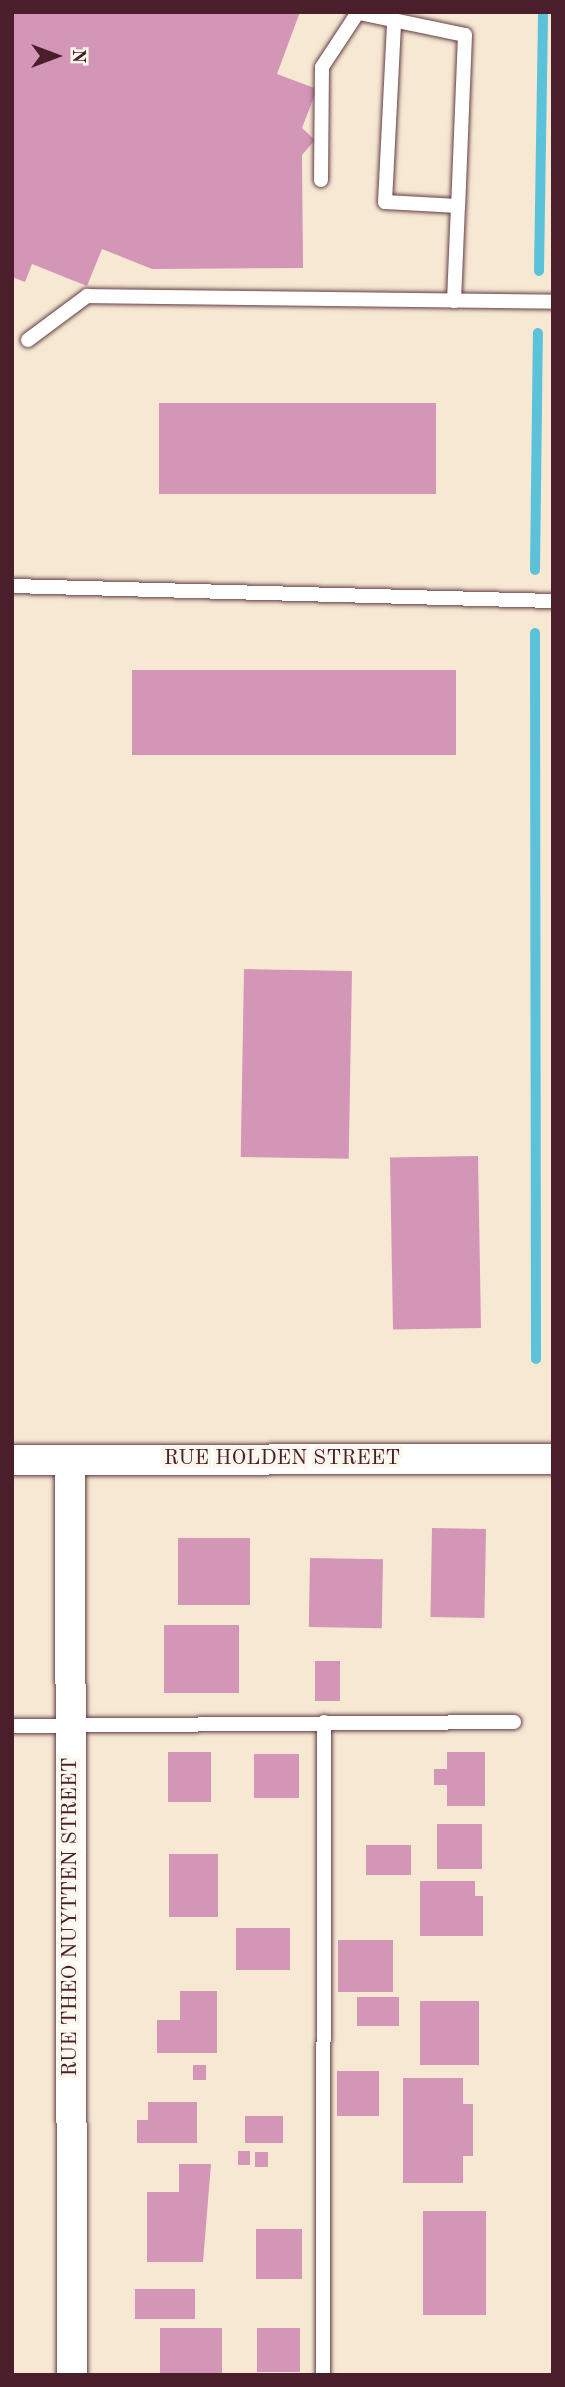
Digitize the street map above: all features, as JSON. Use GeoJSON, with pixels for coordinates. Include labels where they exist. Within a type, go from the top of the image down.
{"type":"FeatureCollection","features":[{"type":"Feature","properties":{"kind":"street","name":"RUE HOLDEN STREET"},"geometry":{"type":"LineString","coordinates":[[12,1460],[553,1458]]}},
{"type":"Feature","properties":{"kind":"street","name":"RUE THEO NUYTTEN STREET"},"geometry":{"type":"LineString","coordinates":[[70,1460],[72,2375]]}},
{"type":"Feature","properties":{"kind":"lane"},"geometry":{"type":"LineString","coordinates":[[321,180],[322,67],[355,15],[465,35],[454,301]]}},
{"type":"Feature","properties":{"kind":"lane"},"geometry":{"type":"LineString","coordinates":[[394,24],[385,202],[458,206]]}},
{"type":"Feature","properties":{"kind":"lane"},"geometry":{"type":"LineString","coordinates":[[28,340],[87,296],[553,302]]}},
{"type":"Feature","properties":{"kind":"lane"},"geometry":{"type":"LineString","coordinates":[[12,586],[553,601]]}},
{"type":"Feature","properties":{"kind":"lane"},"geometry":{"type":"LineString","coordinates":[[323,2375],[324,1722]]}},
{"type":"Feature","properties":{"kind":"lane"},"geometry":{"type":"LineString","coordinates":[[12,1726],[514,1722]]}},
{"type":"Feature","properties":{"kind":"building"},"geometry":{"type":"Polygon","coordinates":[[[12,12],[300,12],[277,74],[317,89],[302,128],[315,140],[302,155],[303,268],[152,269],[102,249],[87,286],[32,264],[25,282],[12,277],[12,12]]]}},
{"type":"Feature","properties":{"kind":"building"},"geometry":{"type":"Polygon","coordinates":[[[159,403],[436,403],[436,494],[159,494],[159,403]]]}},
{"type":"Feature","properties":{"kind":"building"},"geometry":{"type":"Polygon","coordinates":[[[132,670],[456,670],[456,755],[132,755],[132,670]]]}},
{"type":"Feature","properties":{"kind":"building"},"geometry":{"type":"Polygon","coordinates":[[[244,969],[352,971],[349,1159],[241,1157],[244,969]]]}},
{"type":"Feature","properties":{"kind":"building"},"geometry":{"type":"Polygon","coordinates":[[[478,1156],[481,1328],[393,1330],[390,1158],[478,1156]]]}},
{"type":"Feature","properties":{"kind":"building"},"geometry":{"type":"Polygon","coordinates":[[[432,1528],[486,1529],[484,1618],[430,1617],[432,1528]]]}},
{"type":"Feature","properties":{"kind":"building"},"geometry":{"type":"Polygon","coordinates":[[[178,1538],[250,1538],[250,1605],[178,1605],[178,1538]]]}},
{"type":"Feature","properties":{"kind":"building"},"geometry":{"type":"Polygon","coordinates":[[[310,1558],[383,1559],[382,1628],[309,1627],[310,1558]]]}},
{"type":"Feature","properties":{"kind":"building"},"geometry":{"type":"Polygon","coordinates":[[[164,1625],[239,1625],[239,1693],[164,1693],[164,1625]]]}},
{"type":"Feature","properties":{"kind":"building"},"geometry":{"type":"Polygon","coordinates":[[[315,1661],[340,1661],[340,1701],[315,1701],[315,1661]]]}},
{"type":"Feature","properties":{"kind":"building"},"geometry":{"type":"Polygon","coordinates":[[[168,1752],[211,1752],[211,1802],[168,1802],[168,1752]]]}},
{"type":"Feature","properties":{"kind":"building"},"geometry":{"type":"Polygon","coordinates":[[[447,1752],[485,1752],[485,1806],[447,1806],[447,1785],[434,1785],[434,1769],[447,1769],[447,1752]]]}},
{"type":"Feature","properties":{"kind":"building"},"geometry":{"type":"Polygon","coordinates":[[[254,1754],[299,1754],[299,1798],[254,1798],[254,1754]]]}},
{"type":"Feature","properties":{"kind":"building"},"geometry":{"type":"Polygon","coordinates":[[[437,1824],[482,1824],[482,1869],[437,1869],[437,1824]]]}},
{"type":"Feature","properties":{"kind":"building"},"geometry":{"type":"Polygon","coordinates":[[[366,1845],[411,1845],[411,1875],[366,1875],[366,1845]]]}},
{"type":"Feature","properties":{"kind":"building"},"geometry":{"type":"Polygon","coordinates":[[[169,1854],[218,1854],[218,1917],[169,1917],[169,1854]]]}},
{"type":"Feature","properties":{"kind":"building"},"geometry":{"type":"Polygon","coordinates":[[[420,1881],[475,1881],[475,1896],[483,1896],[483,1936],[420,1936],[420,1881]]]}},
{"type":"Feature","properties":{"kind":"building"},"geometry":{"type":"Polygon","coordinates":[[[236,1928],[290,1928],[290,1970],[236,1970],[236,1928]]]}},
{"type":"Feature","properties":{"kind":"building"},"geometry":{"type":"Polygon","coordinates":[[[338,1940],[393,1940],[393,1992],[338,1992],[338,1940]]]}},
{"type":"Feature","properties":{"kind":"building"},"geometry":{"type":"Polygon","coordinates":[[[180,1991],[217,1991],[217,2053],[157,2053],[157,2020],[180,2020],[180,1991]]]}},
{"type":"Feature","properties":{"kind":"building"},"geometry":{"type":"Polygon","coordinates":[[[357,1997],[399,1997],[399,2026],[357,2026],[357,1997]]]}},
{"type":"Feature","properties":{"kind":"building"},"geometry":{"type":"Polygon","coordinates":[[[420,2001],[479,2001],[479,2065],[420,2065],[420,2001]]]}},
{"type":"Feature","properties":{"kind":"building"},"geometry":{"type":"Polygon","coordinates":[[[193,2065],[206,2065],[206,2080],[193,2080],[193,2065]]]}},
{"type":"Feature","properties":{"kind":"building"},"geometry":{"type":"Polygon","coordinates":[[[337,2071],[379,2071],[379,2116],[337,2116],[337,2071]]]}},
{"type":"Feature","properties":{"kind":"building"},"geometry":{"type":"Polygon","coordinates":[[[403,2078],[463,2078],[463,2104],[473,2104],[473,2156],[463,2156],[463,2183],[403,2183],[403,2078]]]}},
{"type":"Feature","properties":{"kind":"building"},"geometry":{"type":"Polygon","coordinates":[[[148,2102],[197,2102],[197,2143],[137,2143],[137,2120],[148,2120],[148,2102]]]}},
{"type":"Feature","properties":{"kind":"building"},"geometry":{"type":"Polygon","coordinates":[[[245,2116],[283,2116],[283,2143],[245,2143],[245,2116]]]}},
{"type":"Feature","properties":{"kind":"building"},"geometry":{"type":"Polygon","coordinates":[[[238,2151],[250,2151],[250,2165],[238,2165],[238,2151]]]}},
{"type":"Feature","properties":{"kind":"building"},"geometry":{"type":"Polygon","coordinates":[[[255,2152],[268,2152],[268,2167],[255,2167],[255,2152]]]}},
{"type":"Feature","properties":{"kind":"building"},"geometry":{"type":"Polygon","coordinates":[[[179,2164],[211,2164],[203,2262],[147,2262],[147,2192],[179,2192],[179,2164]]]}},
{"type":"Feature","properties":{"kind":"building"},"geometry":{"type":"Polygon","coordinates":[[[423,2211],[486,2211],[486,2315],[423,2315],[423,2211]]]}},
{"type":"Feature","properties":{"kind":"building"},"geometry":{"type":"Polygon","coordinates":[[[256,2229],[302,2229],[302,2279],[256,2279],[256,2229]]]}},
{"type":"Feature","properties":{"kind":"building"},"geometry":{"type":"Polygon","coordinates":[[[135,2289],[195,2289],[195,2319],[135,2319],[135,2289]]]}},
{"type":"Feature","properties":{"kind":"building"},"geometry":{"type":"Polygon","coordinates":[[[160,2328],[222,2328],[222,2375],[160,2375],[160,2328]]]}},
{"type":"Feature","properties":{"kind":"building"},"geometry":{"type":"Polygon","coordinates":[[[257,2328],[300,2328],[300,2372],[257,2372],[257,2328]]]}},
{"type":"Feature","properties":{"kind":"waterway"},"geometry":{"type":"LineString","coordinates":[[539,271],[543,12]]}},
{"type":"Feature","properties":{"kind":"waterway"},"geometry":{"type":"LineString","coordinates":[[535,570],[538,333]]}},
{"type":"Feature","properties":{"kind":"waterway"},"geometry":{"type":"LineString","coordinates":[[535,633],[536,1359]]}}]}
